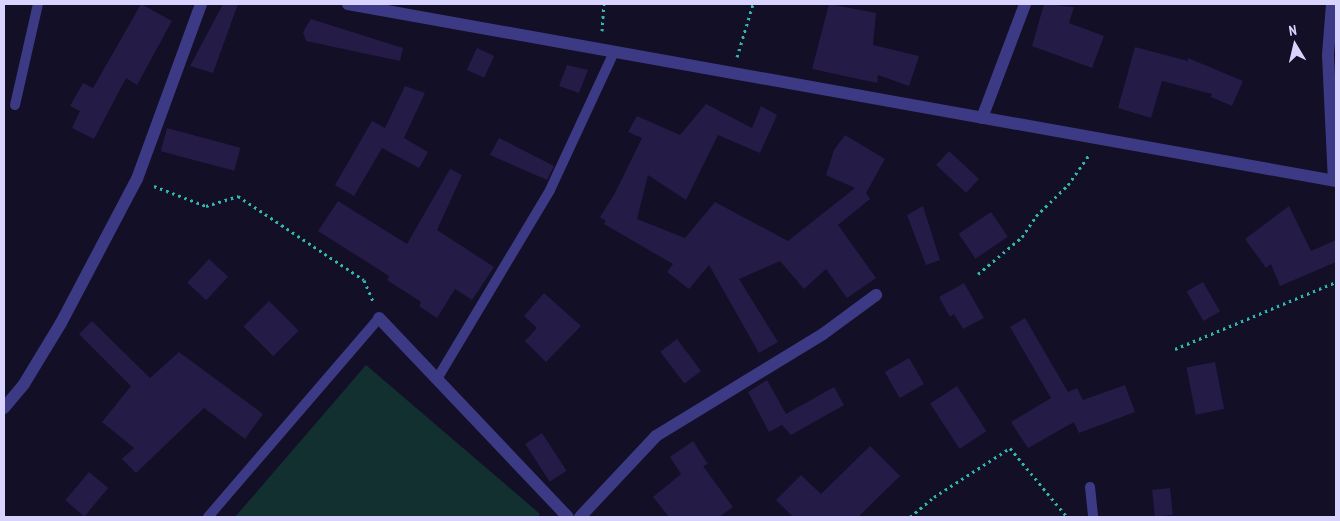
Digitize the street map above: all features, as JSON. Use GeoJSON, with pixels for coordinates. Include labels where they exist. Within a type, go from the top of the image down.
{"type":"FeatureCollection","features":[{"type":"Feature","properties":{"kind":"street"},"geometry":{"type":"LineString","coordinates":[[4,408],[24,384],[60,322],[137,179],[201,4]]}},
{"type":"Feature","properties":{"kind":"street"},"geometry":{"type":"LineString","coordinates":[[348,4],[733,72],[1098,140],[1335,180],[1328,55],[1332,4]]}},
{"type":"Feature","properties":{"kind":"street"},"geometry":{"type":"LineString","coordinates":[[982,118],[1025,4]]}},
{"type":"Feature","properties":{"kind":"street"},"geometry":{"type":"LineString","coordinates":[[580,517],[656,436],[823,334],[876,295]]}},
{"type":"Feature","properties":{"kind":"street"},"geometry":{"type":"LineString","coordinates":[[379,318],[568,517]]}},
{"type":"Feature","properties":{"kind":"lane"},"geometry":{"type":"LineString","coordinates":[[15,105],[38,4]]}},
{"type":"Feature","properties":{"kind":"lane"},"geometry":{"type":"LineString","coordinates":[[436,379],[550,190],[614,52]]}},
{"type":"Feature","properties":{"kind":"lane"},"geometry":{"type":"LineString","coordinates":[[208,517],[379,318]]}},
{"type":"Feature","properties":{"kind":"lane"},"geometry":{"type":"LineString","coordinates":[[1090,487],[1092,517]]}},
{"type":"Feature","properties":{"kind":"path"},"geometry":{"type":"LineString","coordinates":[[600,49],[604,4]]}},
{"type":"Feature","properties":{"kind":"path"},"geometry":{"type":"LineString","coordinates":[[733,72],[753,4]]}},
{"type":"Feature","properties":{"kind":"path"},"geometry":{"type":"LineString","coordinates":[[978,274],[1022,237],[1036,216],[1068,185],[1098,140]]}},
{"type":"Feature","properties":{"kind":"path"},"geometry":{"type":"LineString","coordinates":[[137,179],[206,206],[238,196],[364,280],[379,318]]}},
{"type":"Feature","properties":{"kind":"path"},"geometry":{"type":"LineString","coordinates":[[1175,349],[1336,282]]}},
{"type":"Feature","properties":{"kind":"path"},"geometry":{"type":"LineString","coordinates":[[910,517],[934,497],[1010,448],[1067,517]]}},
{"type":"Feature","properties":{"kind":"green space"},"geometry":{"type":"Polygon","coordinates":[[[366,365],[540,514],[538,517],[235,517],[366,365]]]}},
{"type":"Feature","properties":{"kind":"building"},"geometry":{"type":"Polygon","coordinates":[[[141,4],[172,21],[137,85],[126,78],[94,139],[72,128],[80,111],[70,106],[83,83],[93,88],[141,4]]]}},
{"type":"Feature","properties":{"kind":"building"},"geometry":{"type":"Polygon","coordinates":[[[223,4],[238,4],[213,73],[190,66],[223,4]]]}},
{"type":"Feature","properties":{"kind":"building"},"geometry":{"type":"Polygon","coordinates":[[[829,4],[876,13],[873,45],[919,56],[909,86],[878,75],[877,83],[812,69],[829,4]]]}},
{"type":"Feature","properties":{"kind":"building"},"geometry":{"type":"Polygon","coordinates":[[[1044,4],[1074,7],[1069,23],[1104,36],[1092,68],[1032,46],[1044,4]]]}},
{"type":"Feature","properties":{"kind":"building"},"geometry":{"type":"Polygon","coordinates":[[[311,19],[403,48],[400,61],[306,41],[303,32],[311,19]]]}},
{"type":"Feature","properties":{"kind":"building"},"geometry":{"type":"Polygon","coordinates":[[[1135,47],[1188,61],[1188,58],[1243,81],[1232,106],[1211,97],[1212,94],[1162,81],[1151,118],[1118,108],[1135,47]]]}},
{"type":"Feature","properties":{"kind":"building"},"geometry":{"type":"Polygon","coordinates":[[[477,48],[494,56],[484,78],[467,70],[477,48]]]}},
{"type":"Feature","properties":{"kind":"building"},"geometry":{"type":"Polygon","coordinates":[[[567,65],[588,70],[579,93],[559,86],[567,65]]]}},
{"type":"Feature","properties":{"kind":"building"},"geometry":{"type":"Polygon","coordinates":[[[405,86],[425,93],[404,138],[428,152],[419,168],[382,148],[354,196],[335,185],[372,121],[385,128],[405,86]]]}},
{"type":"Feature","properties":{"kind":"building"},"geometry":{"type":"Polygon","coordinates":[[[706,104],[752,128],[761,106],[777,115],[760,153],[718,135],[686,200],[648,175],[637,219],[685,238],[715,202],[788,241],[855,188],[826,175],[834,150],[845,135],[885,159],[866,193],[870,199],[838,225],[876,278],[847,298],[826,269],[804,289],[780,261],[739,279],[778,342],[759,353],[709,265],[689,289],[667,272],[673,264],[604,224],[606,221],[600,217],[615,193],[642,138],[628,132],[637,116],[680,135],[706,104]]]}},
{"type":"Feature","properties":{"kind":"building"},"geometry":{"type":"Polygon","coordinates":[[[167,128],[240,148],[234,171],[161,151],[167,128]]]}},
{"type":"Feature","properties":{"kind":"building"},"geometry":{"type":"Polygon","coordinates":[[[499,138],[554,166],[547,180],[490,155],[499,138]]]}},
{"type":"Feature","properties":{"kind":"building"},"geometry":{"type":"Polygon","coordinates":[[[949,151],[979,179],[966,193],[936,165],[949,151]]]}},
{"type":"Feature","properties":{"kind":"building"},"geometry":{"type":"Polygon","coordinates":[[[450,169],[462,175],[437,230],[494,267],[472,300],[455,289],[437,318],[419,306],[421,302],[387,280],[389,276],[318,231],[338,201],[407,244],[450,169]]]}},
{"type":"Feature","properties":{"kind":"building"},"geometry":{"type":"Polygon","coordinates":[[[923,206],[940,260],[926,265],[907,215],[923,206]]]}},
{"type":"Feature","properties":{"kind":"building"},"geometry":{"type":"Polygon","coordinates":[[[1289,206],[1311,251],[1336,240],[1336,262],[1280,286],[1271,264],[1266,268],[1245,239],[1289,206]]]}},
{"type":"Feature","properties":{"kind":"building"},"geometry":{"type":"Polygon","coordinates":[[[991,212],[1008,237],[975,259],[959,234],[991,212]]]}},
{"type":"Feature","properties":{"kind":"building"},"geometry":{"type":"Polygon","coordinates":[[[209,259],[228,277],[206,300],[187,282],[209,259]]]}},
{"type":"Feature","properties":{"kind":"building"},"geometry":{"type":"Polygon","coordinates":[[[1203,282],[1220,311],[1204,321],[1187,292],[1203,282]]]}},
{"type":"Feature","properties":{"kind":"building"},"geometry":{"type":"Polygon","coordinates":[[[964,283],[984,318],[963,329],[954,314],[950,317],[939,297],[964,283]]]}},
{"type":"Feature","properties":{"kind":"building"},"geometry":{"type":"Polygon","coordinates":[[[544,293],[581,326],[546,362],[525,341],[537,328],[524,316],[544,293]]]}},
{"type":"Feature","properties":{"kind":"building"},"geometry":{"type":"Polygon","coordinates":[[[269,301],[299,331],[273,356],[244,326],[269,301]]]}},
{"type":"Feature","properties":{"kind":"building"},"geometry":{"type":"Polygon","coordinates":[[[1025,318],[1068,392],[1077,388],[1083,400],[1125,385],[1135,412],[1079,433],[1074,422],[1028,448],[1011,422],[1051,398],[1010,327],[1025,318]]]}},
{"type":"Feature","properties":{"kind":"building"},"geometry":{"type":"Polygon","coordinates":[[[92,321],[150,378],[179,352],[263,414],[245,439],[204,408],[136,473],[122,459],[134,448],[102,422],[131,386],[79,334],[92,321]]]}},
{"type":"Feature","properties":{"kind":"building"},"geometry":{"type":"Polygon","coordinates":[[[677,339],[701,371],[684,384],[660,352],[677,339]]]}},
{"type":"Feature","properties":{"kind":"building"},"geometry":{"type":"Polygon","coordinates":[[[909,358],[924,384],[900,398],[885,372],[909,358]]]}},
{"type":"Feature","properties":{"kind":"building"},"geometry":{"type":"Polygon","coordinates":[[[1215,362],[1224,409],[1196,415],[1187,368],[1215,362]]]}},
{"type":"Feature","properties":{"kind":"building"},"geometry":{"type":"Polygon","coordinates":[[[767,380],[786,414],[834,387],[844,405],[791,435],[782,425],[769,432],[748,392],[767,380]]]}},
{"type":"Feature","properties":{"kind":"building"},"geometry":{"type":"Polygon","coordinates":[[[957,386],[986,431],[960,449],[930,403],[957,386]]]}},
{"type":"Feature","properties":{"kind":"building"},"geometry":{"type":"Polygon","coordinates":[[[542,433],[567,471],[550,482],[525,444],[542,433]]]}},
{"type":"Feature","properties":{"kind":"building"},"geometry":{"type":"Polygon","coordinates":[[[693,441],[708,464],[703,466],[733,507],[719,517],[669,517],[653,497],[681,474],[670,457],[693,441]]]}},
{"type":"Feature","properties":{"kind":"building"},"geometry":{"type":"Polygon","coordinates":[[[870,446],[900,476],[858,517],[793,517],[776,500],[801,475],[821,494],[870,446]]]}},
{"type":"Feature","properties":{"kind":"building"},"geometry":{"type":"Polygon","coordinates":[[[89,472],[108,488],[84,516],[65,500],[89,472]]]}},
{"type":"Feature","properties":{"kind":"building"},"geometry":{"type":"Polygon","coordinates":[[[1170,488],[1173,515],[1155,517],[1152,490],[1170,488]]]}}]}
